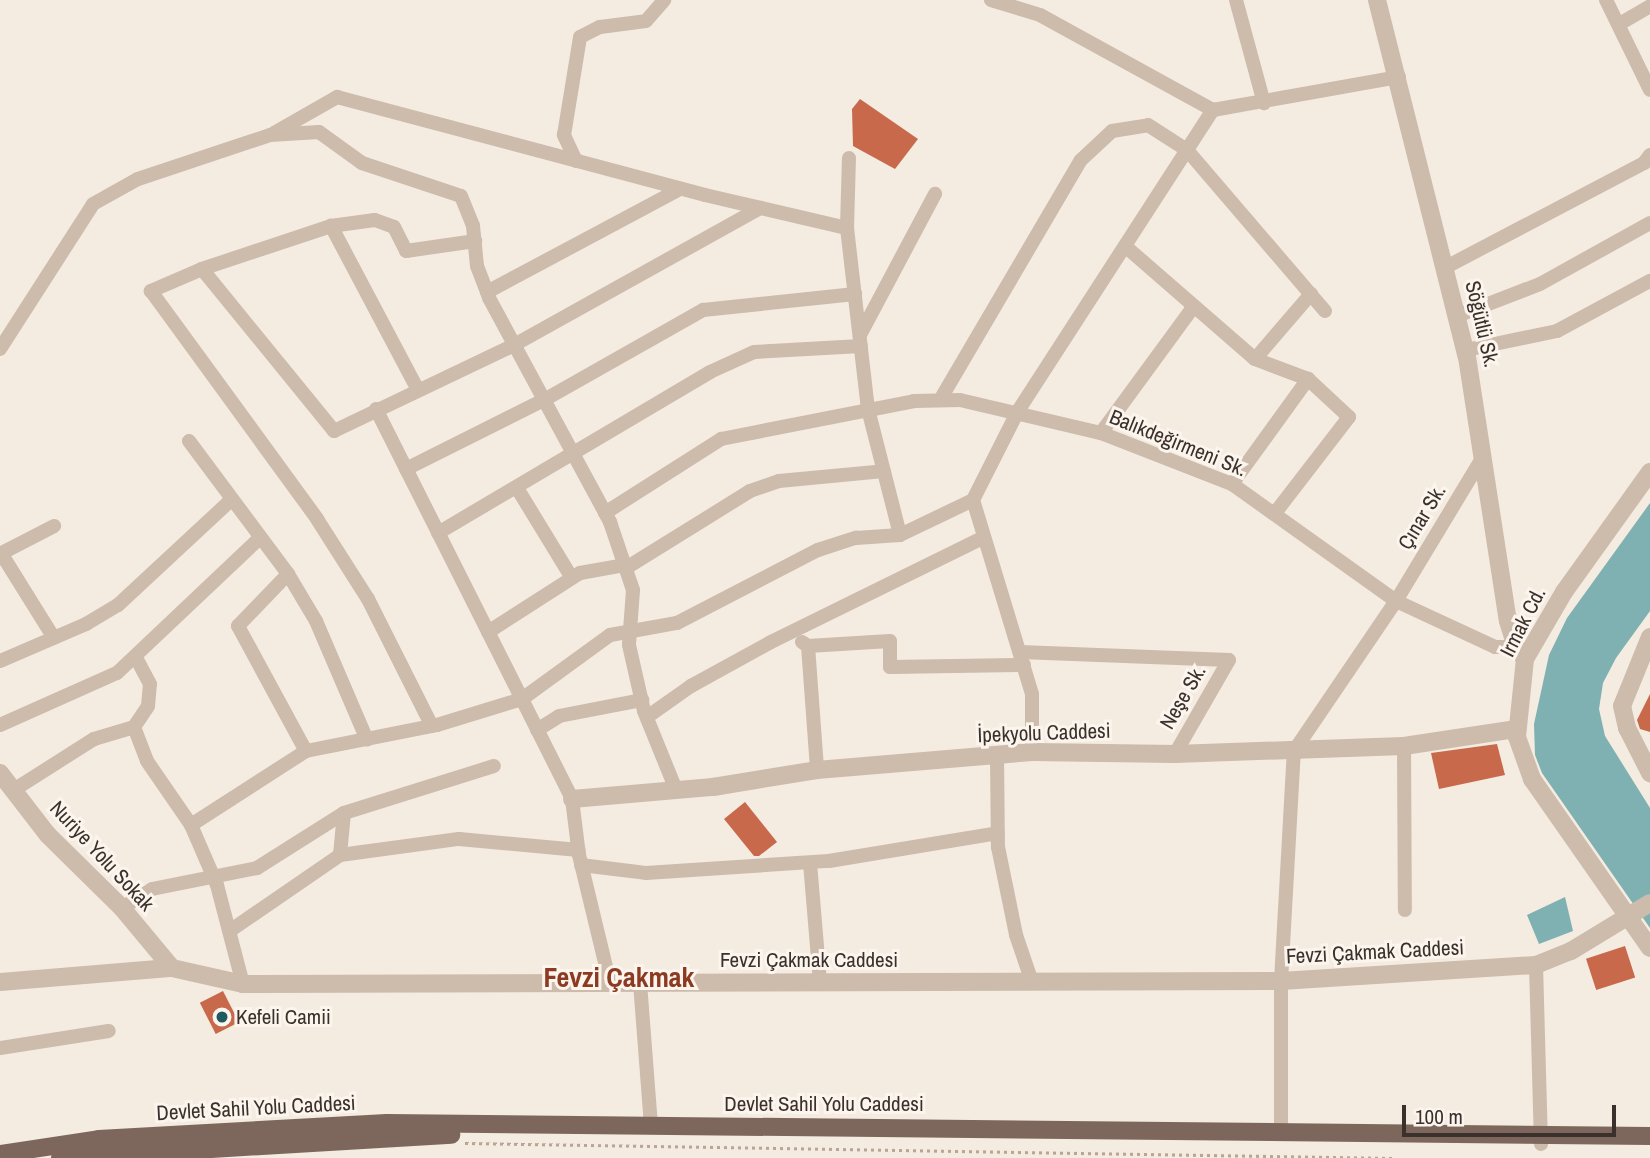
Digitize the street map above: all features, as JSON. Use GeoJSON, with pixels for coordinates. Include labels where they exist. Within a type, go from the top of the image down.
{"type":"FeatureCollection","features":[{"type":"Feature","properties":{"kind":"main road","name":"Devlet Sahil Yolu Caddesi"},"geometry":{"type":"LineString","coordinates":[[0,1154],[99,1139],[387,1123],[1281,1131],[1650,1145]]}},
{"type":"Feature","properties":{"kind":"main road","name":"Devlet Sahil Yolu Caddesi"},"geometry":{"type":"LineString","coordinates":[[60,1158],[471,1134],[1541,1139],[1650,1136]]}},
{"type":"Feature","properties":{"kind":"street"},"geometry":{"type":"LineString","coordinates":[[576,161],[564,135],[580,37],[600,27],[646,21],[664,0]]}},
{"type":"Feature","properties":{"kind":"street"},"geometry":{"type":"LineString","coordinates":[[991,0],[1040,15],[1213,110],[1399,77]]}},
{"type":"Feature","properties":{"kind":"street"},"geometry":{"type":"LineString","coordinates":[[1236,0],[1264,103]]}},
{"type":"Feature","properties":{"kind":"street","name":"Söğütlü Sk."},"geometry":{"type":"LineString","coordinates":[[1377,0],[1399,77],[1466,350],[1521,653]]}},
{"type":"Feature","properties":{"kind":"street"},"geometry":{"type":"LineString","coordinates":[[1606,0],[1621,23],[1650,90]]}},
{"type":"Feature","properties":{"kind":"street"},"geometry":{"type":"LineString","coordinates":[[1621,23],[1650,6]]}},
{"type":"Feature","properties":{"kind":"street"},"geometry":{"type":"LineString","coordinates":[[0,349],[93,204],[138,179],[270,135],[337,97],[680,189],[848,228]]}},
{"type":"Feature","properties":{"kind":"street"},"geometry":{"type":"LineString","coordinates":[[191,825],[306,751],[432,726],[522,699],[610,635],[677,623],[818,550],[856,538],[900,535],[973,500],[1018,411],[1213,110]]}},
{"type":"Feature","properties":{"kind":"street"},"geometry":{"type":"LineString","coordinates":[[940,400],[1081,160],[1112,131],[1148,125],[1187,150],[1325,310]]}},
{"type":"Feature","properties":{"kind":"street"},"geometry":{"type":"LineString","coordinates":[[270,135],[319,132],[362,163],[461,196],[475,241],[477,266],[487,292],[605,513],[625,567],[633,590],[630,633],[642,700],[676,790]]}},
{"type":"Feature","properties":{"kind":"street"},"geometry":{"type":"LineString","coordinates":[[1446,267],[1644,163],[1650,155]]}},
{"type":"Feature","properties":{"kind":"street"},"geometry":{"type":"LineString","coordinates":[[849,158],[848,228],[869,409],[900,535]]}},
{"type":"Feature","properties":{"kind":"street"},"geometry":{"type":"LineString","coordinates":[[487,292],[680,189]]}},
{"type":"Feature","properties":{"kind":"street"},"geometry":{"type":"LineString","coordinates":[[860,340],[934,194]]}},
{"type":"Feature","properties":{"kind":"street"},"geometry":{"type":"LineString","coordinates":[[202,269],[334,431],[514,345],[760,208]]}},
{"type":"Feature","properties":{"kind":"street"},"geometry":{"type":"LineString","coordinates":[[432,726],[368,599],[317,519],[151,291],[202,269],[331,226],[375,220],[394,227],[406,251],[475,241]]}},
{"type":"Feature","properties":{"kind":"street"},"geometry":{"type":"LineString","coordinates":[[1457,316],[1540,284],[1650,223]]}},
{"type":"Feature","properties":{"kind":"street"},"geometry":{"type":"LineString","coordinates":[[331,226],[418,390]]}},
{"type":"Feature","properties":{"kind":"street"},"geometry":{"type":"LineString","coordinates":[[1125,246],[1255,359],[1308,379],[1349,417],[1275,513]]}},
{"type":"Feature","properties":{"kind":"street"},"geometry":{"type":"LineString","coordinates":[[1466,350],[1557,331],[1650,281]]}},
{"type":"Feature","properties":{"kind":"street"},"geometry":{"type":"LineString","coordinates":[[406,469],[544,400],[703,310],[855,294]]}},
{"type":"Feature","properties":{"kind":"street"},"geometry":{"type":"LineString","coordinates":[[1255,359],[1311,294]]}},
{"type":"Feature","properties":{"kind":"street"},"geometry":{"type":"LineString","coordinates":[[1101,433],[1194,306]]}},
{"type":"Feature","properties":{"kind":"street"},"geometry":{"type":"LineString","coordinates":[[439,533],[710,372],[754,352],[860,340]]}},
{"type":"Feature","properties":{"kind":"street"},"geometry":{"type":"LineString","coordinates":[[1232,484],[1308,379]]}},
{"type":"Feature","properties":{"kind":"street","name":"Balıkdeğirmeni Sk."},"geometry":{"type":"LineString","coordinates":[[605,513],[721,439],[869,409],[940,400],[1018,411],[1101,433],[1232,484],[1396,601],[1495,647],[1521,653]]}},
{"type":"Feature","properties":{"kind":"street"},"geometry":{"type":"LineString","coordinates":[[376,409],[572,799],[581,865],[610,983]]}},
{"type":"Feature","properties":{"kind":"street"},"geometry":{"type":"LineString","coordinates":[[190,441],[230,500],[289,575],[316,621],[367,740]]}},
{"type":"Feature","properties":{"kind":"street","name":"Çınar Sk."},"geometry":{"type":"LineString","coordinates":[[1294,751],[1396,601],[1484,455]]}},
{"type":"Feature","properties":{"kind":"street"},"geometry":{"type":"LineString","coordinates":[[488,632],[572,578],[625,567],[750,491],[779,481],[884,471]]}},
{"type":"Feature","properties":{"kind":"street","name":"Irmak Cd."},"geometry":{"type":"LineString","coordinates":[[1650,472],[1521,653],[1517,729],[1521,755],[1532,779],[1638,911],[1650,948]]}},
{"type":"Feature","properties":{"kind":"street"},"geometry":{"type":"LineString","coordinates":[[517,488],[572,578]]}},
{"type":"Feature","properties":{"kind":"street"},"geometry":{"type":"LineString","coordinates":[[0,661],[54,638],[118,605],[230,500]]}},
{"type":"Feature","properties":{"kind":"street"},"geometry":{"type":"LineString","coordinates":[[973,500],[1032,694],[1032,752]]}},
{"type":"Feature","properties":{"kind":"street"},"geometry":{"type":"LineString","coordinates":[[54,526],[1,553],[54,638]]}},
{"type":"Feature","properties":{"kind":"street"},"geometry":{"type":"LineString","coordinates":[[647,717],[691,685],[789,633],[984,537]]}},
{"type":"Feature","properties":{"kind":"street"},"geometry":{"type":"LineString","coordinates":[[0,724],[117,673],[136,658],[260,538]]}},
{"type":"Feature","properties":{"kind":"street"},"geometry":{"type":"LineString","coordinates":[[289,575],[238,626],[306,751]]}},
{"type":"Feature","properties":{"kind":"street"},"geometry":{"type":"LineString","coordinates":[[789,633],[808,646],[890,642],[890,667],[1022,659]]}},
{"type":"Feature","properties":{"kind":"street"},"geometry":{"type":"LineString","coordinates":[[1650,637],[1622,706],[1627,728],[1650,773]]}},
{"type":"Feature","properties":{"kind":"street"},"geometry":{"type":"LineString","coordinates":[[808,646],[817,770]]}},
{"type":"Feature","properties":{"kind":"street"},"geometry":{"type":"LineString","coordinates":[[12,791],[94,739],[134,727],[148,706],[150,684],[136,658]]}},
{"type":"Feature","properties":{"kind":"street","name":"Neşe Sk."},"geometry":{"type":"LineString","coordinates":[[1022,659],[1229,660],[1175,754]]}},
{"type":"Feature","properties":{"kind":"street"},"geometry":{"type":"LineString","coordinates":[[537,730],[559,716],[642,700]]}},
{"type":"Feature","properties":{"kind":"street"},"geometry":{"type":"LineString","coordinates":[[134,727],[148,761],[191,825],[214,878],[231,930],[243,984]]}},
{"type":"Feature","properties":{"kind":"street","name":"İpekyolu Caddesi"},"geometry":{"type":"LineString","coordinates":[[572,799],[676,790],[817,770],[1032,752],[1175,754],[1405,746],[1517,729]]}},
{"type":"Feature","properties":{"kind":"street"},"geometry":{"type":"LineString","coordinates":[[1405,746],[1405,910]]}},
{"type":"Feature","properties":{"kind":"street"},"geometry":{"type":"LineString","coordinates":[[1281,1131],[1281,981],[1294,751]]}},
{"type":"Feature","properties":{"kind":"street"},"geometry":{"type":"LineString","coordinates":[[997,756],[998,833],[1016,935],[1032,982]]}},
{"type":"Feature","properties":{"kind":"street"},"geometry":{"type":"LineString","coordinates":[[122,908],[152,889],[257,867],[344,813],[494,766]]}},
{"type":"Feature","properties":{"kind":"street","name":"Nuriye Yolu Sokak"},"geometry":{"type":"LineString","coordinates":[[0,773],[48,835],[122,908],[172,968]]}},
{"type":"Feature","properties":{"kind":"street"},"geometry":{"type":"LineString","coordinates":[[340,855],[344,813]]}},
{"type":"Feature","properties":{"kind":"street"},"geometry":{"type":"LineString","coordinates":[[581,865],[646,873],[810,863],[998,833]]}},
{"type":"Feature","properties":{"kind":"street"},"geometry":{"type":"LineString","coordinates":[[231,930],[340,855],[459,839],[578,850]]}},
{"type":"Feature","properties":{"kind":"street"},"geometry":{"type":"LineString","coordinates":[[810,863],[820,982]]}},
{"type":"Feature","properties":{"kind":"street","name":"Fevzi Çakmak Caddesi"},"geometry":{"type":"LineString","coordinates":[[0,982],[172,968],[243,984],[1281,981],[1536,965],[1571,951],[1638,911]]}},
{"type":"Feature","properties":{"kind":"street"},"geometry":{"type":"LineString","coordinates":[[1536,965],[1541,1139]]}},
{"type":"Feature","properties":{"kind":"street"},"geometry":{"type":"LineString","coordinates":[[640,983],[651,1126]]}},
{"type":"Feature","properties":{"kind":"street"},"geometry":{"type":"LineString","coordinates":[[0,1048],[109,1031]]}},
{"type":"Feature","properties":{"kind":"path"},"geometry":{"type":"LineString","coordinates":[[454,1143],[1393,1158]]}},
{"type":"Feature","properties":{"kind":"water"},"geometry":{"type":"Polygon","coordinates":[[[1650,503],[1650,611],[1616,658],[1603,683],[1599,709],[1605,736],[1650,808],[1650,928],[1542,773],[1535,755],[1534,724],[1549,655],[1567,618],[1650,503]]]}},
{"type":"Feature","properties":{"kind":"water"},"geometry":{"type":"Polygon","coordinates":[[[1565,897],[1573,931],[1539,944],[1527,915],[1565,897]]]}},
{"type":"Feature","properties":{"kind":"building"},"geometry":{"type":"Polygon","coordinates":[[[860,99],[918,139],[895,169],[853,146],[852,109],[860,99]]]}},
{"type":"Feature","properties":{"kind":"building"},"geometry":{"type":"Polygon","coordinates":[[[1650,694],[1650,732],[1640,729],[1637,720],[1650,694]]]}},
{"type":"Feature","properties":{"kind":"building"},"geometry":{"type":"Polygon","coordinates":[[[1497,744],[1505,775],[1439,789],[1431,753],[1497,744]]]}},
{"type":"Feature","properties":{"kind":"building"},"geometry":{"type":"Polygon","coordinates":[[[745,802],[777,842],[759,856],[754,856],[724,819],[745,802]]]}},
{"type":"Feature","properties":{"kind":"building"},"geometry":{"type":"Polygon","coordinates":[[[1625,946],[1635,977],[1596,990],[1586,959],[1625,946]]]}},
{"type":"Feature","properties":{"kind":"building","name":"Kefeli Camii"},"geometry":{"type":"Polygon","coordinates":[[[223,991],[239,1022],[216,1034],[200,1003],[223,991]]]}},
{"type":"Feature","properties":{"kind":"place","name":"Kefeli Camii"},"geometry":{"type":"Point","coordinates":[222,1017]}},
{"type":"Feature","properties":{"kind":"district","name":"Fevzi Çakmak"},"geometry":{"type":"Point","coordinates":[619,977]}}]}
